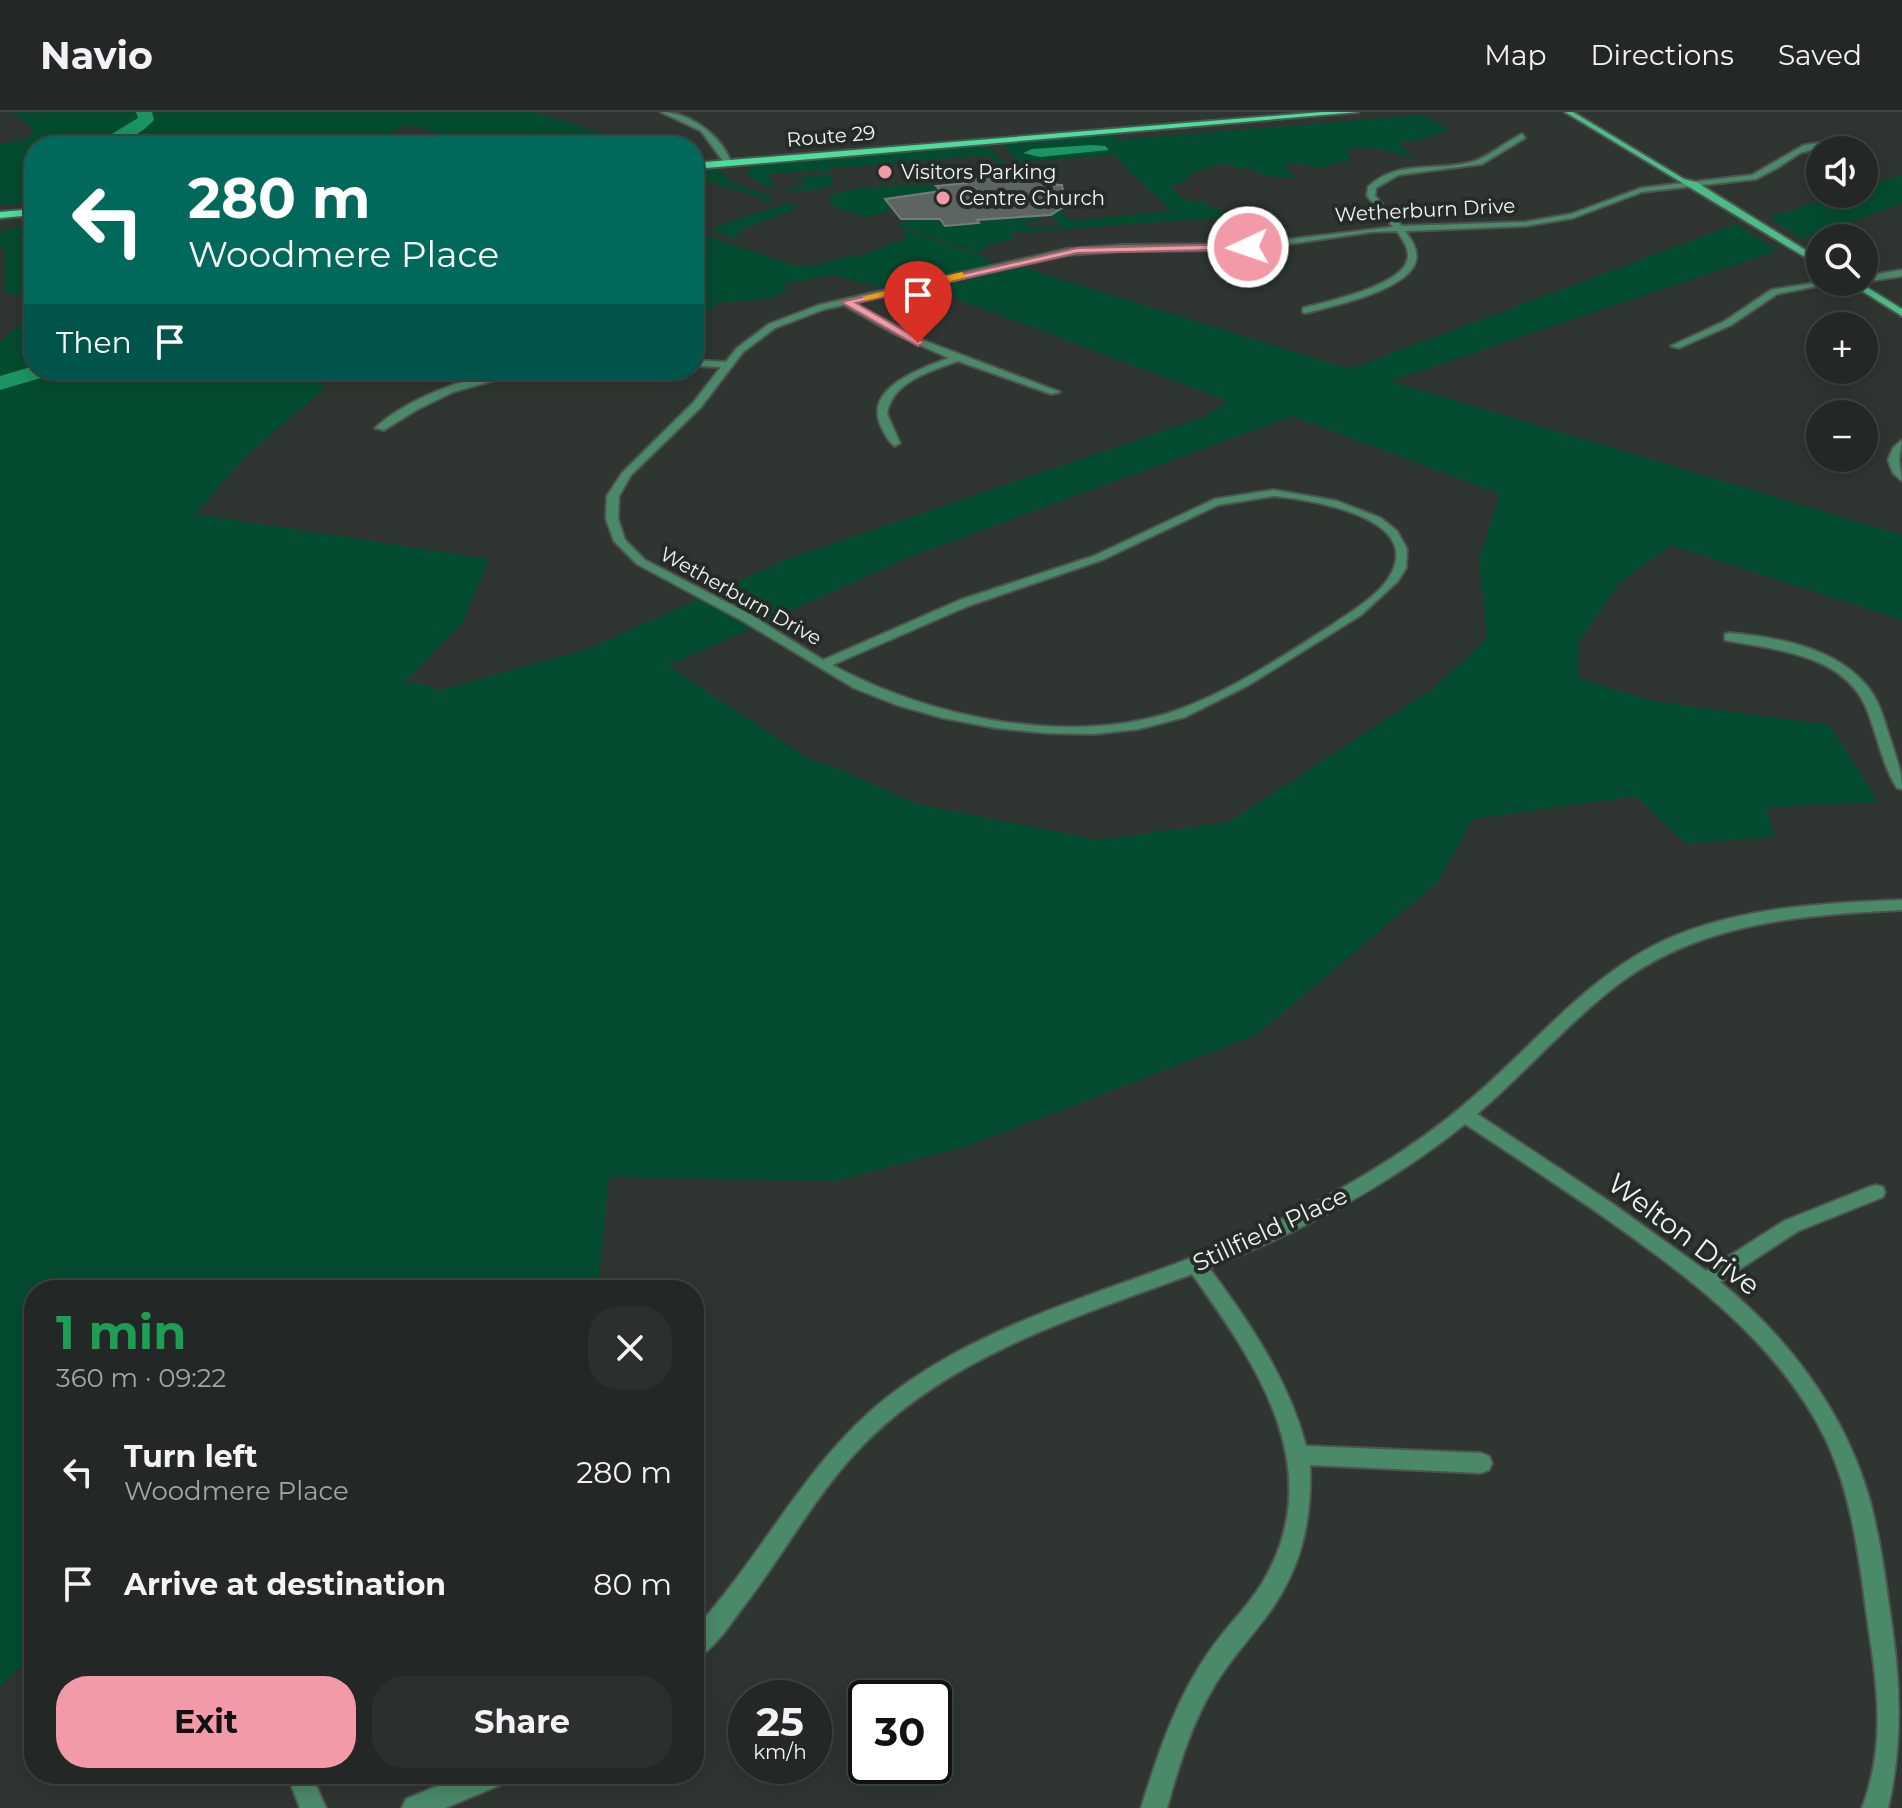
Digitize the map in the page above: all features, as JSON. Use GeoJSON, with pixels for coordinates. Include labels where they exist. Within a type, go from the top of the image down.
{"type":"FeatureCollection","features":[{"type":"Feature","properties":{"kind":"main road","name":"Route 29"},"geometry":{"type":"LineString","coordinates":[[704,164],[1286,114],[1354,112]]}},
{"type":"Feature","properties":{"kind":"main road"},"geometry":{"type":"LineString","coordinates":[[1568,112],[1806,254]]}},
{"type":"Feature","properties":{"kind":"main road"},"geometry":{"type":"LineString","coordinates":[[1585,112],[1684,173],[1694,180],[1693,184]]}},
{"type":"Feature","properties":{"kind":"main road","name":"Route 29"},"geometry":{"type":"LineString","coordinates":[[704,159],[727,160]]}},
{"type":"Feature","properties":{"kind":"main road"},"geometry":{"type":"LineString","coordinates":[[0,218],[24,216]]}},
{"type":"Feature","properties":{"kind":"main road"},"geometry":{"type":"LineString","coordinates":[[1875,296],[1902,313]]}},
{"type":"Feature","properties":{"kind":"street"},"geometry":{"type":"LineString","coordinates":[[664,112],[704,129],[727,160]]}},
{"type":"Feature","properties":{"kind":"street"},"geometry":{"type":"LineString","coordinates":[[1306,310],[1383,286],[1405,273],[1412,263],[1413,253],[1371,196],[1376,182],[1402,173],[1479,162],[1522,136]]}},
{"type":"Feature","properties":{"kind":"street","name":"Wetherburn Drive"},"geometry":{"type":"LineString","coordinates":[[822,665],[964,603],[1098,558],[1201,507],[1237,496],[1286,494],[1340,504],[1382,525],[1397,540],[1402,557],[1400,568],[1391,581],[1345,622],[1199,706],[1148,723],[1069,730],[954,717],[886,698],[846,680],[822,665],[747,618],[648,567],[629,552],[614,530],[611,508],[619,484],[697,405],[747,342],[772,326],[806,312],[846,302],[1077,250],[1248,247],[1349,232],[1542,222],[1583,213],[1641,190],[1753,177],[1798,148],[1806,147]]}},
{"type":"Feature","properties":{"kind":"street"},"geometry":{"type":"LineString","coordinates":[[1878,277],[1902,273]]}},
{"type":"Feature","properties":{"kind":"street"},"geometry":{"type":"LineString","coordinates":[[1676,346],[1728,323],[1768,295],[1806,285]]}},
{"type":"Feature","properties":{"kind":"street"},"geometry":{"type":"LineString","coordinates":[[846,302],[887,328],[955,359],[1055,392]]}},
{"type":"Feature","properties":{"kind":"street"},"geometry":{"type":"LineString","coordinates":[[895,443],[882,414],[888,396],[906,381],[955,359]]}},
{"type":"Feature","properties":{"kind":"street"},"geometry":{"type":"LineString","coordinates":[[704,364],[729,365]]}},
{"type":"Feature","properties":{"kind":"street"},"geometry":{"type":"LineString","coordinates":[[380,428],[444,390],[476,380]]}},
{"type":"Feature","properties":{"kind":"street"},"geometry":{"type":"LineString","coordinates":[[1902,443],[1892,456],[1892,463],[1902,478]]}},
{"type":"Feature","properties":{"kind":"street"},"geometry":{"type":"LineString","coordinates":[[1729,637],[1753,638],[1787,646],[1824,661],[1859,685],[1873,707],[1886,754],[1902,785]]}},
{"type":"Feature","properties":{"kind":"street","name":"Stillfield Place"},"geometry":{"type":"LineString","coordinates":[[704,1635],[841,1455],[891,1406],[943,1370],[1007,1335],[1273,1232],[1353,1191],[1431,1141],[1464,1115],[1600,988],[1659,950],[1717,928],[1776,914],[1902,905]]}},
{"type":"Feature","properties":{"kind":"street","name":"Welton Drive"},"geometry":{"type":"LineString","coordinates":[[1464,1115],[1708,1280],[1746,1315],[1794,1370],[1838,1442],[1864,1520],[1894,1717],[1893,1752],[1884,1791],[1875,1808]]}},
{"type":"Feature","properties":{"kind":"street"},"geometry":{"type":"LineString","coordinates":[[1708,1280],[1791,1226],[1876,1192]]}},
{"type":"Feature","properties":{"kind":"street"},"geometry":{"type":"LineString","coordinates":[[1154,1808],[1189,1709],[1218,1658],[1270,1590],[1285,1561],[1297,1521],[1301,1478],[1300,1455],[1289,1413],[1270,1373],[1195,1264]]}},
{"type":"Feature","properties":{"kind":"street"},"geometry":{"type":"LineString","coordinates":[[1300,1455],[1481,1463]]}},
{"type":"Feature","properties":{"kind":"street"},"geometry":{"type":"LineString","coordinates":[[303,1784],[313,1808]]}},
{"type":"Feature","properties":{"kind":"street"},"geometry":{"type":"LineString","coordinates":[[415,1808],[472,1784]]}},
{"type":"Feature","properties":{"kind":"shaded area"},"geometry":{"type":"Polygon","coordinates":[[[6,112],[534,112],[612,136],[449,136],[409,125],[387,136],[30,136],[33,129],[16,114],[6,112]]]}},
{"type":"Feature","properties":{"kind":"shaded area"},"geometry":{"type":"Polygon","coordinates":[[[1423,115],[1449,130],[1420,140],[1396,143],[1412,155],[1409,157],[1378,149],[1354,148],[1346,150],[1349,160],[1322,168],[1288,162],[1285,168],[1295,177],[1275,177],[1245,167],[1241,170],[1223,164],[1196,172],[1183,183],[1169,185],[1186,201],[1202,202],[1232,217],[1009,233],[1016,239],[987,244],[989,247],[978,252],[896,225],[907,220],[940,219],[946,226],[1039,215],[1042,219],[1024,222],[1030,228],[1060,226],[1054,218],[1041,216],[1055,212],[1052,208],[1063,200],[1065,208],[1060,210],[1070,221],[1172,211],[1152,192],[1144,191],[1149,189],[1133,174],[1125,174],[1131,172],[1114,155],[1020,162],[1003,147],[1008,144],[1114,133],[1117,140],[1423,115]]]}},
{"type":"Feature","properties":{"kind":"shaded area"},"geometry":{"type":"Polygon","coordinates":[[[24,140],[24,203],[0,205],[0,144],[24,140]]]}},
{"type":"Feature","properties":{"kind":"shaded area"},"geometry":{"type":"Polygon","coordinates":[[[981,146],[991,148],[1007,169],[980,175],[953,173],[1000,168],[992,158],[982,156],[832,168],[830,171],[774,173],[769,176],[774,186],[783,189],[805,185],[803,180],[788,180],[825,174],[834,184],[800,190],[787,190],[775,188],[763,184],[745,171],[757,164],[981,146]]]}},
{"type":"Feature","properties":{"kind":"shaded area"},"geometry":{"type":"Polygon","coordinates":[[[1105,146],[1109,150],[1040,157],[1023,153],[1032,149],[1105,146]]]}},
{"type":"Feature","properties":{"kind":"shaded area"},"geometry":{"type":"Polygon","coordinates":[[[704,170],[719,171],[734,184],[771,196],[771,200],[765,203],[762,202],[765,199],[704,182],[704,170]]]}},
{"type":"Feature","properties":{"kind":"shaded area"},"geometry":{"type":"Polygon","coordinates":[[[1902,175],[1902,204],[1845,224],[1806,224],[1806,238],[1802,239],[1768,217],[1806,205],[1806,208],[1878,208],[1878,183],[1902,175]]]}},
{"type":"Feature","properties":{"kind":"shaded area"},"geometry":{"type":"Polygon","coordinates":[[[937,186],[940,191],[886,199],[892,210],[868,217],[837,208],[829,202],[832,195],[855,189],[937,186]]]}},
{"type":"Feature","properties":{"kind":"shaded area"},"geometry":{"type":"Polygon","coordinates":[[[790,203],[800,207],[735,232],[741,235],[737,237],[727,238],[728,235],[711,232],[715,230],[714,227],[790,203]]]}},
{"type":"Feature","properties":{"kind":"shaded area"},"geometry":{"type":"Polygon","coordinates":[[[1736,224],[1777,251],[1390,381],[1902,535],[1902,620],[1671,545],[1619,583],[1579,642],[1578,678],[1653,701],[1830,725],[1878,802],[1766,807],[1775,837],[1686,844],[1636,796],[1473,819],[1437,883],[1256,1035],[968,1146],[836,1181],[609,1177],[599,1280],[24,1280],[24,1663],[0,1687],[0,342],[24,322],[24,380],[320,380],[324,389],[245,457],[195,514],[489,559],[463,622],[405,682],[432,686],[436,691],[587,649],[785,560],[1201,418],[1228,401],[960,300],[939,287],[1021,267],[1350,369],[1736,224]],[[1292,416],[907,558],[668,666],[812,761],[830,765],[920,805],[1100,840],[1229,822],[1434,688],[1487,638],[1479,559],[1500,494],[1292,416]]]}},
{"type":"Feature","properties":{"kind":"shaded area"},"geometry":{"type":"Polygon","coordinates":[[[24,226],[24,297],[4,292],[5,251],[0,246],[0,231],[24,226]]]}},
{"type":"Feature","properties":{"kind":"shaded area"},"geometry":{"type":"Polygon","coordinates":[[[905,230],[975,253],[996,264],[888,289],[832,275],[785,284],[786,290],[760,300],[718,304],[708,299],[711,297],[706,298],[715,305],[704,315],[704,235],[797,266],[812,266],[849,256],[857,257],[907,238],[903,235],[907,232],[905,230]]]}},
{"type":"Feature","properties":{"kind":"building","name":"Centre Church"},"geometry":{"type":"Polygon","coordinates":[[[1045,170],[1051,172],[1057,185],[1062,185],[1065,206],[1051,215],[977,220],[979,223],[945,226],[940,219],[901,219],[885,199],[941,191],[936,186],[967,183],[967,180],[1045,170]]]}},
{"type":"Feature","properties":{"kind":"waterway"},"geometry":{"type":"LineString","coordinates":[[123,136],[146,120],[144,112]]}},
{"type":"Feature","properties":{"kind":"waterway"},"geometry":{"type":"LineString","coordinates":[[0,383],[24,376]]}},
{"type":"Feature","properties":{"kind":"slow traffic"},"geometry":{"type":"LineString","coordinates":[[867,297],[962,275]]}},
{"type":"Feature","properties":{"kind":"place","name":"Visitors Parking"},"geometry":{"type":"Point","coordinates":[885,172]}},
{"type":"Feature","properties":{"kind":"place","name":"Centre Church"},"geometry":{"type":"Point","coordinates":[943,198]}},
{"type":"Feature","properties":{"kind":"route"},"geometry":{"type":"LineString","coordinates":[[918,343],[846,302],[1077,250],[1248,247]]}}]}
